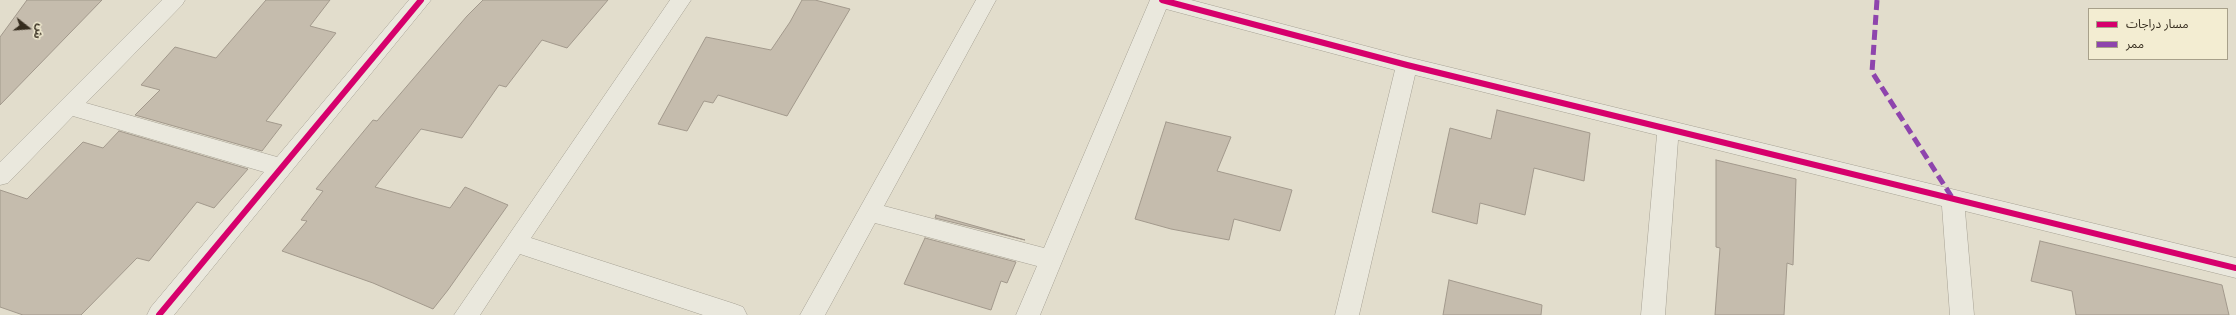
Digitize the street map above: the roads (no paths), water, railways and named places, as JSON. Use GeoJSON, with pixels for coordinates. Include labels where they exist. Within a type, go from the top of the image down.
{"type":"FeatureCollection","features":[{"type":"Feature","properties":{"kind":"street"},"geometry":{"type":"LineString","coordinates":[[0,176],[175,0]]}},
{"type":"Feature","properties":{"kind":"street"},"geometry":{"type":"LineString","coordinates":[[160,315],[421,0]]}},
{"type":"Feature","properties":{"kind":"street"},"geometry":{"type":"LineString","coordinates":[[466,315],[681,0]]}},
{"type":"Feature","properties":{"kind":"street"},"geometry":{"type":"LineString","coordinates":[[812,315],[986,0]]}},
{"type":"Feature","properties":{"kind":"street"},"geometry":{"type":"LineString","coordinates":[[1028,315],[1161,0],[1407,65],[2236,268]]}},
{"type":"Feature","properties":{"kind":"street"},"geometry":{"type":"LineString","coordinates":[[1347,315],[1407,65]]}},
{"type":"Feature","properties":{"kind":"street"},"geometry":{"type":"LineString","coordinates":[[70,107],[282,168]]}},
{"type":"Feature","properties":{"kind":"street"},"geometry":{"type":"LineString","coordinates":[[1653,315],[1668,129]]}},
{"type":"Feature","properties":{"kind":"street"},"geometry":{"type":"LineString","coordinates":[[1953,199],[1962,315]]}},
{"type":"Feature","properties":{"kind":"street"},"geometry":{"type":"LineString","coordinates":[[868,212],[1051,260]]}},
{"type":"Feature","properties":{"kind":"street"},"geometry":{"type":"LineString","coordinates":[[516,243],[735,315]]}}]}
